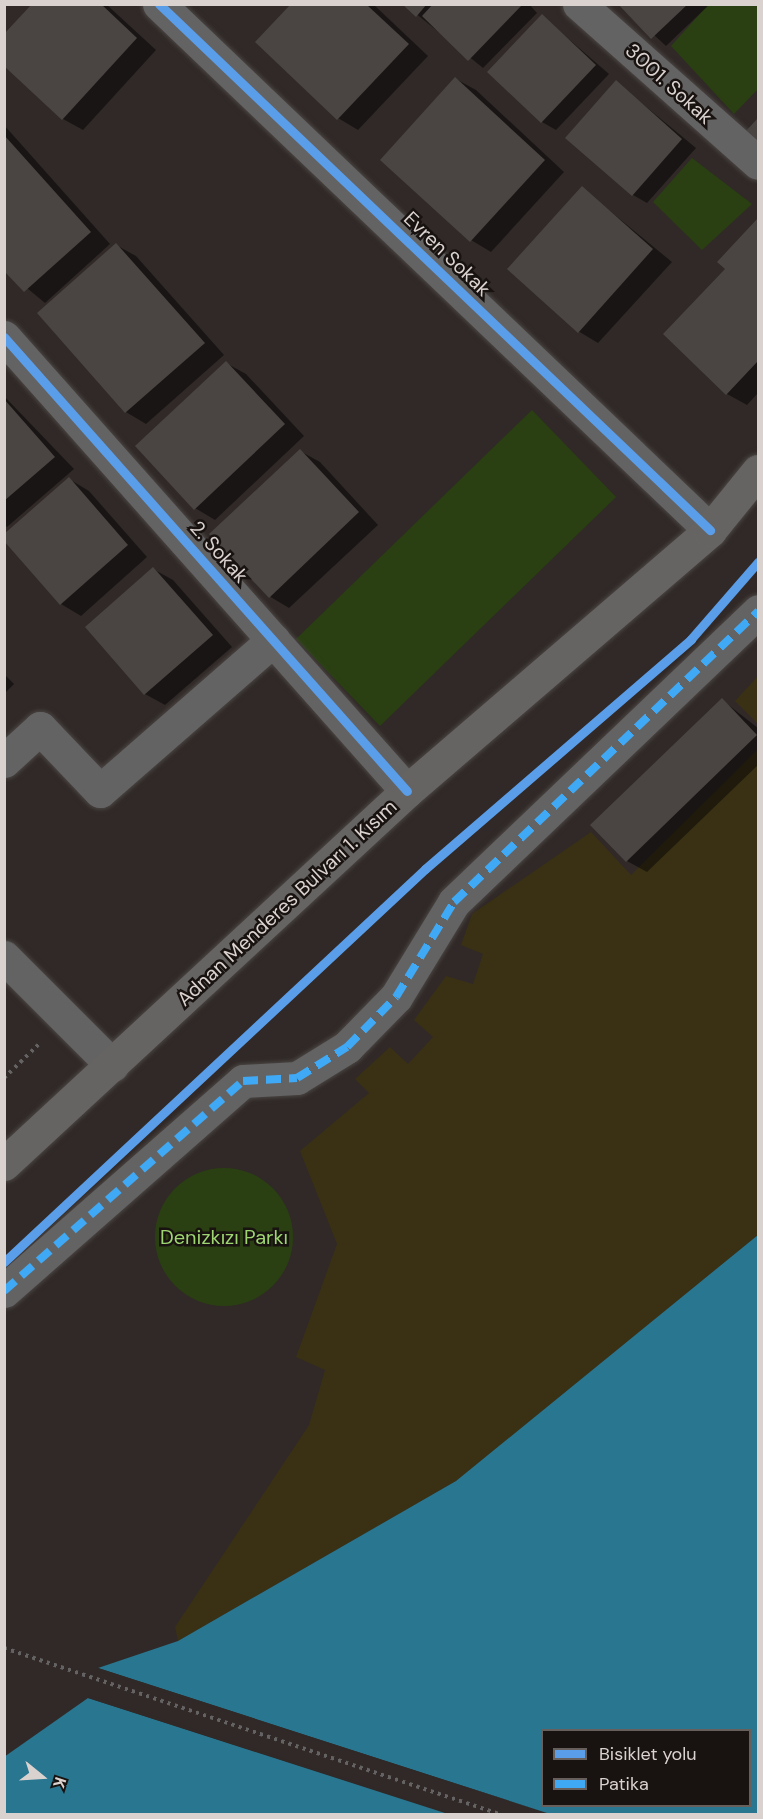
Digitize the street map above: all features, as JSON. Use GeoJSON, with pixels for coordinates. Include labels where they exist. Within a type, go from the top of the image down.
{"type":"FeatureCollection","features":[{"type":"Feature","properties":{"kind":"main road","name":"Adnan Menderes Bulvarı 1. Kısım"},"geometry":{"type":"LineString","coordinates":[[4,1164],[407,791],[710,530],[759,471]]}},
{"type":"Feature","properties":{"kind":"street","name":"Evren Sokak"},"geometry":{"type":"LineString","coordinates":[[159,4],[710,530]]}},
{"type":"Feature","properties":{"kind":"street","name":"3001. Sokak"},"geometry":{"type":"LineString","coordinates":[[579,4],[759,163]]}},
{"type":"Feature","properties":{"kind":"street","name":"2. Sokak"},"geometry":{"type":"LineString","coordinates":[[4,337],[407,791]]}},
{"type":"Feature","properties":{"kind":"street"},"geometry":{"type":"LineString","coordinates":[[4,1291],[243,1081],[297,1078],[347,1047],[396,997],[454,902],[759,611]]}},
{"type":"Feature","properties":{"kind":"street"},"geometry":{"type":"LineString","coordinates":[[4,761],[40,728],[100,791],[273,640]]}},
{"type":"Feature","properties":{"kind":"street"},"geometry":{"type":"LineString","coordinates":[[4,957],[112,1065]]}},
{"type":"Feature","properties":{"kind":"path"},"geometry":{"type":"LineString","coordinates":[[4,1078],[66,1019]]}},
{"type":"Feature","properties":{"kind":"path"},"geometry":{"type":"LineString","coordinates":[[4,1648],[499,1815]]}},
{"type":"Feature","properties":{"kind":"green space"},"geometry":{"type":"Polygon","coordinates":[[[708,5],[758,5],[758,89],[734,114],[671,46],[708,5]]]}},
{"type":"Feature","properties":{"kind":"green space"},"geometry":{"type":"Polygon","coordinates":[[[692,158],[752,204],[702,250],[653,202],[692,158]]]}},
{"type":"Feature","properties":{"kind":"green space"},"geometry":{"type":"Polygon","coordinates":[[[532,410],[616,497],[380,726],[296,639],[532,410]]]}},
{"type":"Feature","properties":{"kind":"green space","name":"Denizkızı Parkı"},"geometry":{"type":"Polygon","coordinates":[[[224,1168],[250,1173],[273,1188],[288,1211],[293,1237],[288,1263],[273,1286],[250,1301],[224,1306],[198,1301],[175,1286],[160,1263],[155,1237],[160,1211],[175,1188],[198,1173],[224,1168]]]}},
{"type":"Feature","properties":{"kind":"sand"},"geometry":{"type":"Polygon","coordinates":[[[758,676],[758,724],[735,701],[758,676]]]}},
{"type":"Feature","properties":{"kind":"sand"},"geometry":{"type":"Polygon","coordinates":[[[758,749],[758,1235],[456,1481],[178,1641],[175,1627],[309,1425],[325,1370],[296,1357],[337,1244],[300,1151],[369,1093],[355,1079],[390,1047],[408,1064],[433,1037],[414,1020],[446,976],[473,984],[483,954],[461,945],[472,914],[591,832],[631,875],[758,749]]]}},
{"type":"Feature","properties":{"kind":"water"},"geometry":{"type":"Polygon","coordinates":[[[758,1235],[758,1814],[550,1814],[98,1668],[178,1641],[456,1481],[758,1235]]]}},
{"type":"Feature","properties":{"kind":"water"},"geometry":{"type":"Polygon","coordinates":[[[88,1698],[448,1814],[5,1814],[4,1757],[88,1698]]]}},
{"type":"Feature","properties":{"kind":"pier"},"geometry":{"type":"Polygon","coordinates":[[[98,1668],[550,1814],[97,1671],[98,1668]]]}},
{"type":"Feature","properties":{"kind":"pier"},"geometry":{"type":"Polygon","coordinates":[[[89,1695],[449,1812],[451,1814],[88,1698],[89,1695]]]}},
{"type":"Feature","properties":{"kind":"building"},"geometry":{"type":"Polygon","coordinates":[[[32,4],[101,4],[137,38],[62,120],[4,66],[4,34],[32,4]]]}},
{"type":"Feature","properties":{"kind":"building"},"geometry":{"type":"Polygon","coordinates":[[[402,4],[427,4],[416,17],[402,4]]]}},
{"type":"Feature","properties":{"kind":"building"},"geometry":{"type":"Polygon","coordinates":[[[433,4],[523,4],[468,61],[422,16],[433,4]]]}},
{"type":"Feature","properties":{"kind":"building"},"geometry":{"type":"Polygon","coordinates":[[[618,4],[688,4],[651,39],[618,4]]]}},
{"type":"Feature","properties":{"kind":"building"},"geometry":{"type":"Polygon","coordinates":[[[290,5],[367,5],[409,44],[337,120],[255,42],[290,5]]]}},
{"type":"Feature","properties":{"kind":"building"},"geometry":{"type":"Polygon","coordinates":[[[542,14],[596,65],[541,123],[487,72],[542,14]]]}},
{"type":"Feature","properties":{"kind":"building"},"geometry":{"type":"Polygon","coordinates":[[[455,77],[545,160],[470,242],[380,160],[455,77]]]}},
{"type":"Feature","properties":{"kind":"building"},"geometry":{"type":"Polygon","coordinates":[[[616,80],[682,139],[632,196],[565,138],[616,80]]]}},
{"type":"Feature","properties":{"kind":"building"},"geometry":{"type":"Polygon","coordinates":[[[758,118],[758,143],[746,131],[758,118]]]}},
{"type":"Feature","properties":{"kind":"building"},"geometry":{"type":"Polygon","coordinates":[[[4,135],[91,232],[24,292],[4,271],[4,135]]]}},
{"type":"Feature","properties":{"kind":"building"},"geometry":{"type":"Polygon","coordinates":[[[582,186],[653,249],[578,333],[507,269],[582,186]]]}},
{"type":"Feature","properties":{"kind":"building"},"geometry":{"type":"Polygon","coordinates":[[[758,218],[758,361],[726,395],[663,334],[725,269],[717,262],[758,218]]]}},
{"type":"Feature","properties":{"kind":"building"},"geometry":{"type":"Polygon","coordinates":[[[116,243],[205,343],[125,413],[37,313],[116,243]]]}},
{"type":"Feature","properties":{"kind":"building"},"geometry":{"type":"Polygon","coordinates":[[[226,361],[285,424],[194,510],[135,446],[226,361]]]}},
{"type":"Feature","properties":{"kind":"building"},"geometry":{"type":"Polygon","coordinates":[[[4,399],[55,457],[4,501],[4,399]]]}},
{"type":"Feature","properties":{"kind":"building"},"geometry":{"type":"Polygon","coordinates":[[[300,449],[359,512],[269,598],[209,534],[300,449]]]}},
{"type":"Feature","properties":{"kind":"building"},"geometry":{"type":"Polygon","coordinates":[[[69,477],[128,545],[60,605],[4,541],[4,534],[69,477]]]}},
{"type":"Feature","properties":{"kind":"building"},"geometry":{"type":"Polygon","coordinates":[[[153,567],[213,635],[144,695],[85,627],[153,567]]]}},
{"type":"Feature","properties":{"kind":"building"},"geometry":{"type":"Polygon","coordinates":[[[722,698],[757,735],[626,862],[590,825],[722,698]]]}},
{"type":"Feature","properties":{"kind":"marked path"},"geometry":{"type":"LineString","coordinates":[[4,1291],[243,1081],[297,1078],[347,1047],[396,997],[454,902],[758,611]]}},
{"type":"Feature","properties":{"kind":"cycle path"},"geometry":{"type":"LineString","coordinates":[[159,4],[710,530]]}},
{"type":"Feature","properties":{"kind":"cycle path"},"geometry":{"type":"LineString","coordinates":[[4,337],[407,791]]}},
{"type":"Feature","properties":{"kind":"cycle path"},"geometry":{"type":"LineString","coordinates":[[4,1262],[425,869],[691,639],[758,562]]}}]}
